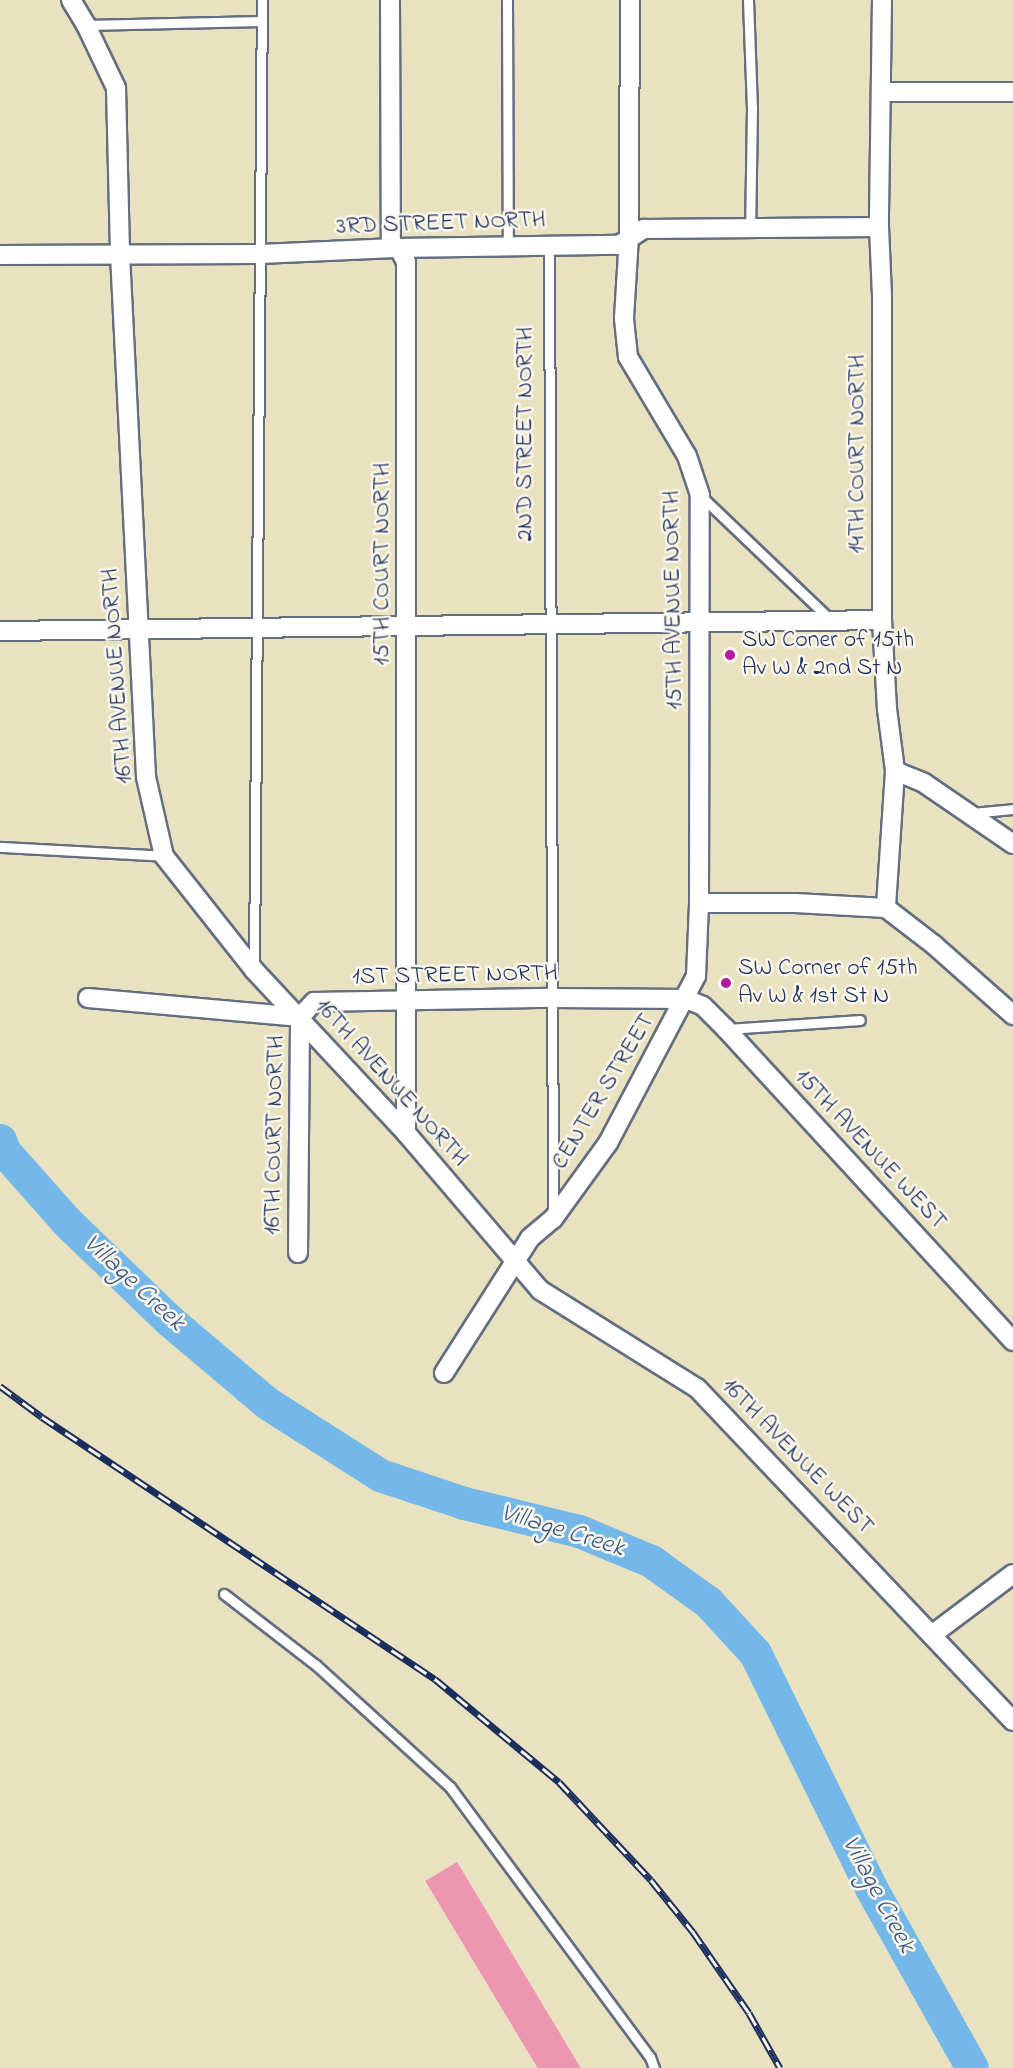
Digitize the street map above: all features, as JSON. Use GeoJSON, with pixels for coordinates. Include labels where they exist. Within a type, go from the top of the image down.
{"type":"FeatureCollection","features":[{"type":"Feature","properties":{"kind":"street","name":"16TH AVENUE NORTH"},"geometry":{"type":"LineString","coordinates":[[71,0],[86,25],[116,88],[120,254],[146,777],[164,856],[254,970],[406,1133],[516,1264]]}},
{"type":"Feature","properties":{"kind":"street","name":"15TH COURT NORTH"},"geometry":{"type":"LineString","coordinates":[[390,0],[390,231],[391,243],[406,262],[406,1133]]}},
{"type":"Feature","properties":{"kind":"street","name":"15TH AVENUE NORTH"},"geometry":{"type":"LineString","coordinates":[[630,0],[629,237],[624,318],[628,357],[687,456],[700,495],[699,903],[696,976],[686,999]]}},
{"type":"Feature","properties":{"kind":"street","name":"14TH COURT NORTH"},"geometry":{"type":"LineString","coordinates":[[882,0],[879,227],[882,297],[882,620],[887,709],[895,771],[886,908]]}},
{"type":"Feature","properties":{"kind":"street"},"geometry":{"type":"LineString","coordinates":[[881,92],[1013,92]]}},
{"type":"Feature","properties":{"kind":"street","name":"3RD STREET NORTH"},"geometry":{"type":"LineString","coordinates":[[0,255],[260,254],[508,245],[619,245],[644,229],[879,227]]}},
{"type":"Feature","properties":{"kind":"street"},"geometry":{"type":"LineString","coordinates":[[0,631],[882,620]]}},
{"type":"Feature","properties":{"kind":"street"},"geometry":{"type":"LineString","coordinates":[[895,771],[924,783],[1013,844]]}},
{"type":"Feature","properties":{"kind":"street"},"geometry":{"type":"LineString","coordinates":[[699,903],[795,903],[886,908],[934,945],[1013,1016]]}},
{"type":"Feature","properties":{"kind":"street"},"geometry":{"type":"LineString","coordinates":[[88,998],[300,1017]]}},
{"type":"Feature","properties":{"kind":"street","name":"1ST STREET NORTH"},"geometry":{"type":"LineString","coordinates":[[300,1017],[314,1002],[552,998],[686,999]]}},
{"type":"Feature","properties":{"kind":"street","name":"15TH AVENUE WEST"},"geometry":{"type":"LineString","coordinates":[[686,999],[703,1006],[726,1029],[1013,1341]]}},
{"type":"Feature","properties":{"kind":"street","name":"CENTER STREET"},"geometry":{"type":"LineString","coordinates":[[444,1373],[516,1264],[530,1238],[553,1219],[608,1143],[686,999]]}},
{"type":"Feature","properties":{"kind":"street","name":"16TH COURT NORTH"},"geometry":{"type":"LineString","coordinates":[[298,1253],[300,1017]]}},
{"type":"Feature","properties":{"kind":"street","name":"16TH AVENUE WEST"},"geometry":{"type":"LineString","coordinates":[[516,1264],[540,1290],[697,1388],[933,1634],[1013,1721]]}},
{"type":"Feature","properties":{"kind":"street"},"geometry":{"type":"LineString","coordinates":[[933,1634],[1013,1574]]}},
{"type":"Feature","properties":{"kind":"lane"},"geometry":{"type":"LineString","coordinates":[[254,970],[262,0]]}},
{"type":"Feature","properties":{"kind":"lane"},"geometry":{"type":"LineString","coordinates":[[507,0],[508,245]]}},
{"type":"Feature","properties":{"kind":"lane"},"geometry":{"type":"LineString","coordinates":[[748,0],[753,108],[750,229]]}},
{"type":"Feature","properties":{"kind":"lane"},"geometry":{"type":"LineString","coordinates":[[86,25],[262,21]]}},
{"type":"Feature","properties":{"kind":"lane","name":"2ND STREET NORTH"},"geometry":{"type":"LineString","coordinates":[[549,245],[553,1219]]}},
{"type":"Feature","properties":{"kind":"lane"},"geometry":{"type":"LineString","coordinates":[[700,495],[832,621]]}},
{"type":"Feature","properties":{"kind":"lane"},"geometry":{"type":"LineString","coordinates":[[969,814],[1013,809]]}},
{"type":"Feature","properties":{"kind":"lane"},"geometry":{"type":"LineString","coordinates":[[0,847],[164,856]]}},
{"type":"Feature","properties":{"kind":"lane"},"geometry":{"type":"LineString","coordinates":[[726,1029],[860,1020]]}},
{"type":"Feature","properties":{"kind":"lane"},"geometry":{"type":"LineString","coordinates":[[224,1594],[316,1665],[450,1787],[650,2057],[654,2068]]}},
{"type":"Feature","properties":{"kind":"building"},"geometry":{"type":"Polygon","coordinates":[[[457,1862],[581,2068],[538,2068],[425,1881],[457,1862]]]}},
{"type":"Feature","properties":{"kind":"waterway","name":"Village Creek"},"geometry":{"type":"LineString","coordinates":[[0,1140],[4,1151],[67,1222],[170,1321],[267,1403],[380,1475],[464,1503],[579,1531],[651,1561],[708,1602],[755,1653],[871,1888],[972,2068]]}},
{"type":"Feature","properties":{"kind":"railway"},"geometry":{"type":"LineString","coordinates":[[0,1386],[42,1417],[435,1679],[559,1782],[651,1880],[693,1932],[749,2013],[780,2068]]}},
{"type":"Feature","properties":{"kind":"place","name":"SW Coner of 15th Av W & 2nd St N"},"geometry":{"type":"Point","coordinates":[730,655]}},
{"type":"Feature","properties":{"kind":"place","name":"SW Corner of 15th Av W & 1st St N"},"geometry":{"type":"Point","coordinates":[726,983]}}]}
